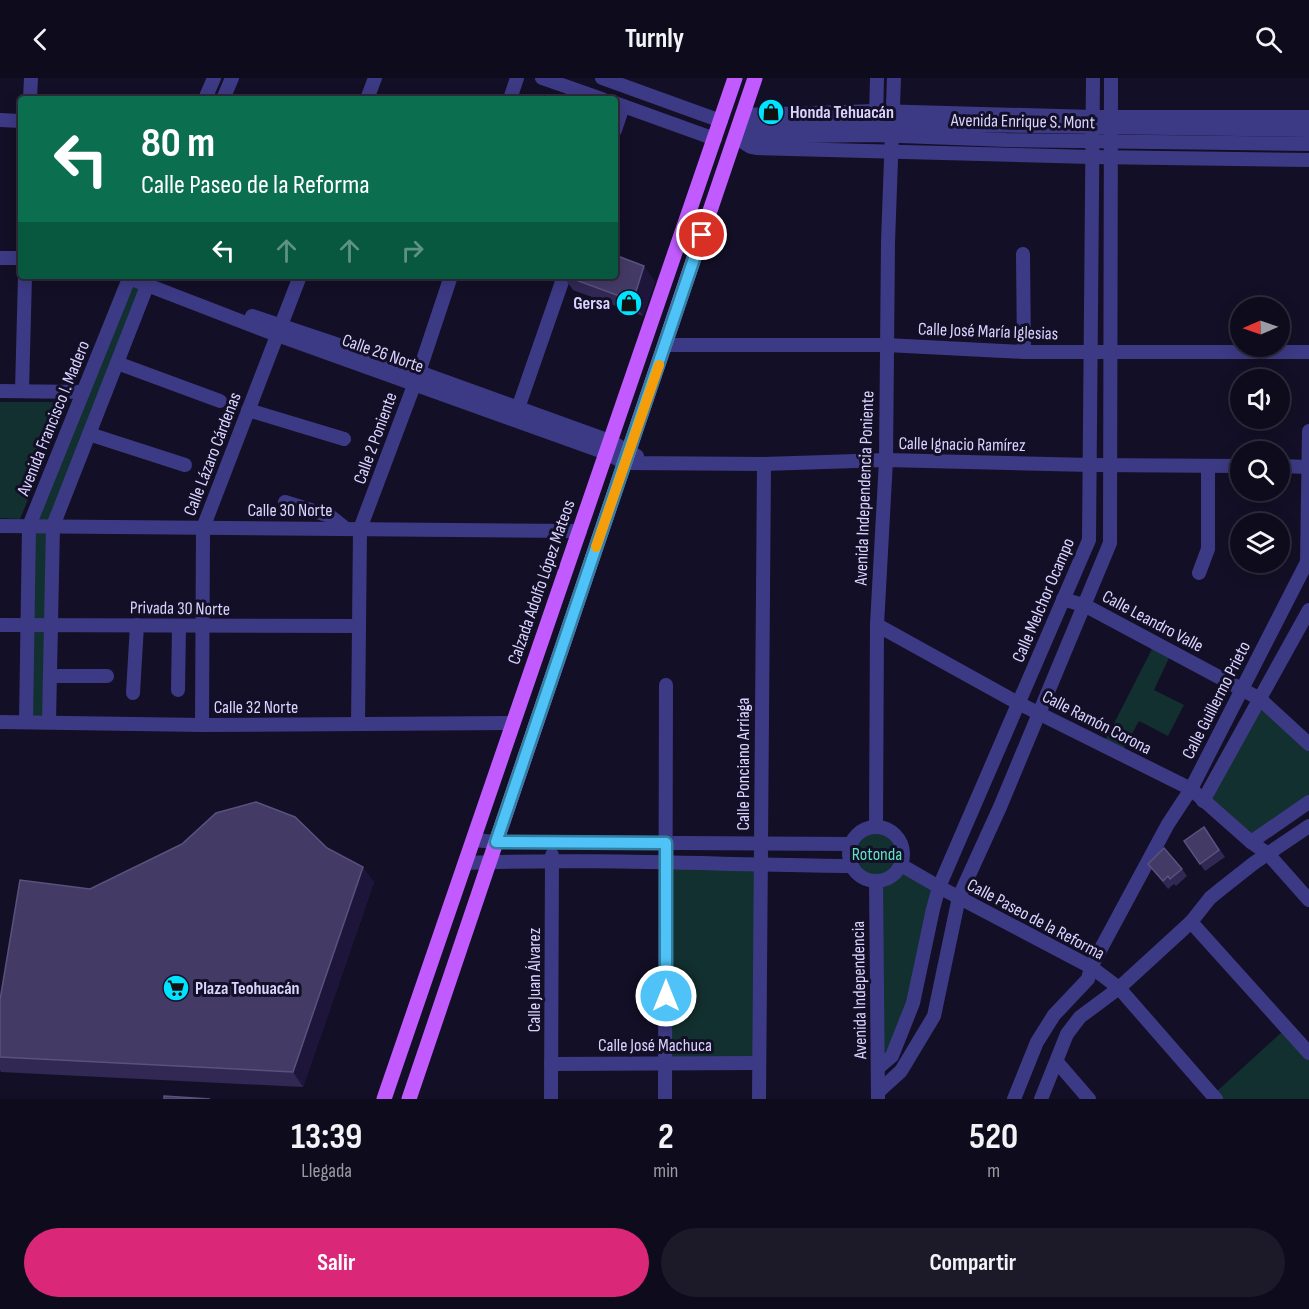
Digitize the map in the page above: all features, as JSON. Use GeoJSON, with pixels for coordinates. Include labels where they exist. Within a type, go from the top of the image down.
{"type":"FeatureCollection","features":[{"type":"Feature","properties":{"kind":"main road","name":"Calzada Adolfo López Mateos"},"geometry":{"type":"LineString","coordinates":[[384,1099],[735,78]]}},
{"type":"Feature","properties":{"kind":"main road"},"geometry":{"type":"LineString","coordinates":[[409,1099],[755,78]]}},
{"type":"Feature","properties":{"kind":"street"},"geometry":{"type":"LineString","coordinates":[[30,96],[31,78]]}},
{"type":"Feature","properties":{"kind":"street"},"geometry":{"type":"LineString","coordinates":[[206,96],[214,78]]}},
{"type":"Feature","properties":{"kind":"street"},"geometry":{"type":"LineString","coordinates":[[224,96],[232,78]]}},
{"type":"Feature","properties":{"kind":"street"},"geometry":{"type":"LineString","coordinates":[[369,96],[375,78]]}},
{"type":"Feature","properties":{"kind":"street"},"geometry":{"type":"LineString","coordinates":[[511,96],[517,78]]}},
{"type":"Feature","properties":{"kind":"street"},"geometry":{"type":"LineString","coordinates":[[542,78],[593,96]]}},
{"type":"Feature","properties":{"kind":"street"},"geometry":{"type":"LineString","coordinates":[[602,78],[632,84],[721,121]]}},
{"type":"Feature","properties":{"kind":"street"},"geometry":{"type":"LineString","coordinates":[[877,78],[876,123],[890,151]]}},
{"type":"Feature","properties":{"kind":"street","name":"Avenida Independencia Poniente"},"geometry":{"type":"LineString","coordinates":[[876,827],[877,625],[886,460],[890,151],[894,124],[894,78]]}},
{"type":"Feature","properties":{"kind":"street","name":"Calle Melchor Ocampo"},"geometry":{"type":"LineString","coordinates":[[878,1068],[892,1056],[913,1003],[939,887],[1089,540],[1093,78]]}},
{"type":"Feature","properties":{"kind":"street"},"geometry":{"type":"LineString","coordinates":[[878,1095],[901,1071],[934,1016],[959,897],[1086,606],[1110,543],[1111,78]]}},
{"type":"Feature","properties":{"kind":"street"},"geometry":{"type":"LineString","coordinates":[[619,105],[715,139]]}},
{"type":"Feature","properties":{"kind":"street"},"geometry":{"type":"LineString","coordinates":[[876,123],[1093,129],[1309,117]]}},
{"type":"Feature","properties":{"kind":"street"},"geometry":{"type":"LineString","coordinates":[[0,120],[18,120]]}},
{"type":"Feature","properties":{"kind":"street","name":"Avenida Enrique S. Mont"},"geometry":{"type":"LineString","coordinates":[[739,126],[876,123],[1093,129],[1309,130]]}},
{"type":"Feature","properties":{"kind":"street"},"geometry":{"type":"LineString","coordinates":[[739,126],[751,147],[756,148],[1309,160]]}},
{"type":"Feature","properties":{"kind":"street","name":"Avenida Enrique S. Mont"},"geometry":{"type":"LineString","coordinates":[[1112,128],[1309,144]]}},
{"type":"Feature","properties":{"kind":"street"},"geometry":{"type":"LineString","coordinates":[[1023,255],[1024,352]]}},
{"type":"Feature","properties":{"kind":"street"},"geometry":{"type":"LineString","coordinates":[[0,258],[18,258]]}},
{"type":"Feature","properties":{"kind":"street"},"geometry":{"type":"LineString","coordinates":[[22,391],[25,279]]}},
{"type":"Feature","properties":{"kind":"street","name":"Avenida Francisco I. Madero"},"geometry":{"type":"LineString","coordinates":[[26,722],[29,526],[129,279]]}},
{"type":"Feature","properties":{"kind":"street"},"geometry":{"type":"LineString","coordinates":[[49,722],[53,526],[148,279]]}},
{"type":"Feature","properties":{"kind":"street","name":"Calle 26 Norte"},"geometry":{"type":"LineString","coordinates":[[148,279],[279,330],[417,377],[608,447],[627,457]]}},
{"type":"Feature","properties":{"kind":"street","name":"Calle Lázaro Cárdenas"},"geometry":{"type":"LineString","coordinates":[[202,725],[203,528],[299,279]]}},
{"type":"Feature","properties":{"kind":"street","name":"Calle 2 Poniente"},"geometry":{"type":"LineString","coordinates":[[358,724],[360,529],[417,377],[450,279]]}},
{"type":"Feature","properties":{"kind":"street"},"geometry":{"type":"LineString","coordinates":[[516,413],[563,279]]}},
{"type":"Feature","properties":{"kind":"street","name":"Calle José María Iglesias"},"geometry":{"type":"LineString","coordinates":[[665,345],[886,345],[1024,352],[1309,352]]}},
{"type":"Feature","properties":{"kind":"street"},"geometry":{"type":"LineString","coordinates":[[117,363],[220,401]]}},
{"type":"Feature","properties":{"kind":"street"},"geometry":{"type":"LineString","coordinates":[[0,391],[83,392]]}},
{"type":"Feature","properties":{"kind":"street"},"geometry":{"type":"LineString","coordinates":[[248,410],[344,439]]}},
{"type":"Feature","properties":{"kind":"street","name":"Calle Guillermo Prieto"},"geometry":{"type":"LineString","coordinates":[[1014,1099],[1036,1042],[1054,1015],[1088,979],[1091,967],[1168,824],[1191,789],[1307,562],[1309,431]]}},
{"type":"Feature","properties":{"kind":"street"},"geometry":{"type":"LineString","coordinates":[[89,434],[185,465]]}},
{"type":"Feature","properties":{"kind":"street","name":"Calle Ignacio Ramírez"},"geometry":{"type":"LineString","coordinates":[[627,457],[646,463],[764,464],[886,460],[1230,466]]}},
{"type":"Feature","properties":{"kind":"street","name":"Calle Ponciano Arriaga"},"geometry":{"type":"LineString","coordinates":[[759,1099],[764,464]]}},
{"type":"Feature","properties":{"kind":"street"},"geometry":{"type":"LineString","coordinates":[[1199,573],[1208,549],[1208,466]]}},
{"type":"Feature","properties":{"kind":"street"},"geometry":{"type":"LineString","coordinates":[[1290,466],[1309,466]]}},
{"type":"Feature","properties":{"kind":"street"},"geometry":{"type":"LineString","coordinates":[[285,501],[330,516],[345,528]]}},
{"type":"Feature","properties":{"kind":"street","name":"Calle 30 Norte"},"geometry":{"type":"LineString","coordinates":[[0,526],[580,531]]}},
{"type":"Feature","properties":{"kind":"street","name":"Calle Leandro Valle"},"geometry":{"type":"LineString","coordinates":[[1063,599],[1086,606],[1260,699],[1309,744]]}},
{"type":"Feature","properties":{"kind":"street","name":"Calle Guillermo Prieto"},"geometry":{"type":"LineString","coordinates":[[1203,801],[1309,610]]}},
{"type":"Feature","properties":{"kind":"street","name":"Privada 30 Norte"},"geometry":{"type":"LineString","coordinates":[[0,625],[359,626]]}},
{"type":"Feature","properties":{"kind":"street"},"geometry":{"type":"LineString","coordinates":[[133,693],[137,625]]}},
{"type":"Feature","properties":{"kind":"street","name":"Calle Ramón Corona"},"geometry":{"type":"LineString","coordinates":[[877,625],[1018,703],[1191,789],[1268,854],[1309,900]]}},
{"type":"Feature","properties":{"kind":"street"},"geometry":{"type":"LineString","coordinates":[[178,690],[180,626]]}},
{"type":"Feature","properties":{"kind":"street"},"geometry":{"type":"LineString","coordinates":[[50,676],[107,676]]}},
{"type":"Feature","properties":{"kind":"street"},"geometry":{"type":"LineString","coordinates":[[665,1099],[666,685]]}},
{"type":"Feature","properties":{"kind":"street","name":"Calle 32 Norte"},"geometry":{"type":"LineString","coordinates":[[0,722],[202,725],[513,723]]}},
{"type":"Feature","properties":{"kind":"street"},"geometry":{"type":"LineString","coordinates":[[1251,842],[1309,802]]}},
{"type":"Feature","properties":{"kind":"street"},"geometry":{"type":"LineString","coordinates":[[1041,1099],[1067,1034],[1080,1017],[1119,988],[1191,922],[1221,889],[1309,826]]}},
{"type":"Feature","properties":{"kind":"street"},"geometry":{"type":"LineString","coordinates":[[876,827],[889,829],[899,838],[903,852],[901,865],[891,877],[876,881],[862,877],[852,866],[849,855],[851,844],[861,832],[876,827]]}},
{"type":"Feature","properties":{"kind":"street"},"geometry":{"type":"LineString","coordinates":[[472,840],[553,843],[851,844]]}},
{"type":"Feature","properties":{"kind":"street","name":"Calle Juan Álvarez"},"geometry":{"type":"LineString","coordinates":[[551,1099],[553,843]]}},
{"type":"Feature","properties":{"kind":"street"},"geometry":{"type":"LineString","coordinates":[[465,863],[852,866]]}},
{"type":"Feature","properties":{"kind":"street","name":"Calle Paseo de la Reforma"},"geometry":{"type":"LineString","coordinates":[[901,865],[1091,967],[1119,988],[1216,1099]]}},
{"type":"Feature","properties":{"kind":"street","name":"Avenida Independencia"},"geometry":{"type":"LineString","coordinates":[[876,881],[878,1095]]}},
{"type":"Feature","properties":{"kind":"street"},"geometry":{"type":"LineString","coordinates":[[1191,922],[1309,1053]]}},
{"type":"Feature","properties":{"kind":"street"},"geometry":{"type":"LineString","coordinates":[[1057,1062],[1089,1099]]}},
{"type":"Feature","properties":{"kind":"street","name":"Calle José Machuca"},"geometry":{"type":"LineString","coordinates":[[551,1064],[759,1063]]}},
{"type":"Feature","properties":{"kind":"green space"},"geometry":{"type":"Polygon","coordinates":[[[132,279],[147,279],[53,526],[49,722],[26,722],[29,526],[132,279]]]}},
{"type":"Feature","properties":{"kind":"green space"},"geometry":{"type":"Polygon","coordinates":[[[0,402],[68,402],[20,519],[0,518],[0,402]]]}},
{"type":"Feature","properties":{"kind":"green space"},"geometry":{"type":"Polygon","coordinates":[[[1152,649],[1169,658],[1154,690],[1184,705],[1168,736],[1139,721],[1123,750],[1105,741],[1152,649]]]}},
{"type":"Feature","properties":{"kind":"green space"},"geometry":{"type":"Polygon","coordinates":[[[1260,699],[1309,744],[1309,802],[1251,842],[1203,801],[1260,699]]]}},
{"type":"Feature","properties":{"kind":"green space","name":"Rotonda"},"geometry":{"type":"Polygon","coordinates":[[[877,829],[895,836],[902,854],[895,872],[877,879],[859,872],[852,854],[859,836],[877,829]]]}},
{"type":"Feature","properties":{"kind":"green space"},"geometry":{"type":"Polygon","coordinates":[[[667,863],[760,865],[759,1063],[665,1063],[667,863]]]}},
{"type":"Feature","properties":{"kind":"green space"},"geometry":{"type":"Polygon","coordinates":[[[903,868],[939,888],[899,1034],[880,1062],[877,883],[893,877],[903,868]]]}},
{"type":"Feature","properties":{"kind":"green space"},"geometry":{"type":"Polygon","coordinates":[[[1283,1031],[1309,1059],[1309,1099],[1222,1099],[1216,1092],[1283,1031]]]}},
{"type":"Feature","properties":{"kind":"building"},"geometry":{"type":"Polygon","coordinates":[[[618,256],[644,266],[633,301],[573,279],[618,279],[618,256]]]}},
{"type":"Feature","properties":{"kind":"building","name":"Plaza Teohuacán"},"geometry":{"type":"Polygon","coordinates":[[[256,802],[295,817],[327,848],[363,867],[293,1072],[0,1057],[0,1000],[20,880],[90,889],[182,844],[216,813],[256,802]]]}},
{"type":"Feature","properties":{"kind":"building"},"geometry":{"type":"Polygon","coordinates":[[[1204,827],[1219,850],[1200,864],[1184,841],[1204,827]]]}},
{"type":"Feature","properties":{"kind":"building"},"geometry":{"type":"Polygon","coordinates":[[[1164,848],[1182,869],[1170,879],[1168,876],[1163,881],[1148,864],[1164,848]]]}},
{"type":"Feature","properties":{"kind":"building"},"geometry":{"type":"Polygon","coordinates":[[[164,1096],[210,1099],[164,1099],[164,1096]]]}},
{"type":"Feature","properties":{"kind":"slow traffic"},"geometry":{"type":"LineString","coordinates":[[596,547],[659,365]]}},
{"type":"Feature","properties":{"kind":"place","name":"Honda Tehuacán"},"geometry":{"type":"Point","coordinates":[771,112]}},
{"type":"Feature","properties":{"kind":"place","name":"Gersa"},"geometry":{"type":"Point","coordinates":[629,303]}},
{"type":"Feature","properties":{"kind":"place","name":"Plaza Teohuacán"},"geometry":{"type":"Point","coordinates":[176,988]}},
{"type":"Feature","properties":{"kind":"route"},"geometry":{"type":"LineString","coordinates":[[666,996],[666,843],[496,842],[702,235]]}}]}
